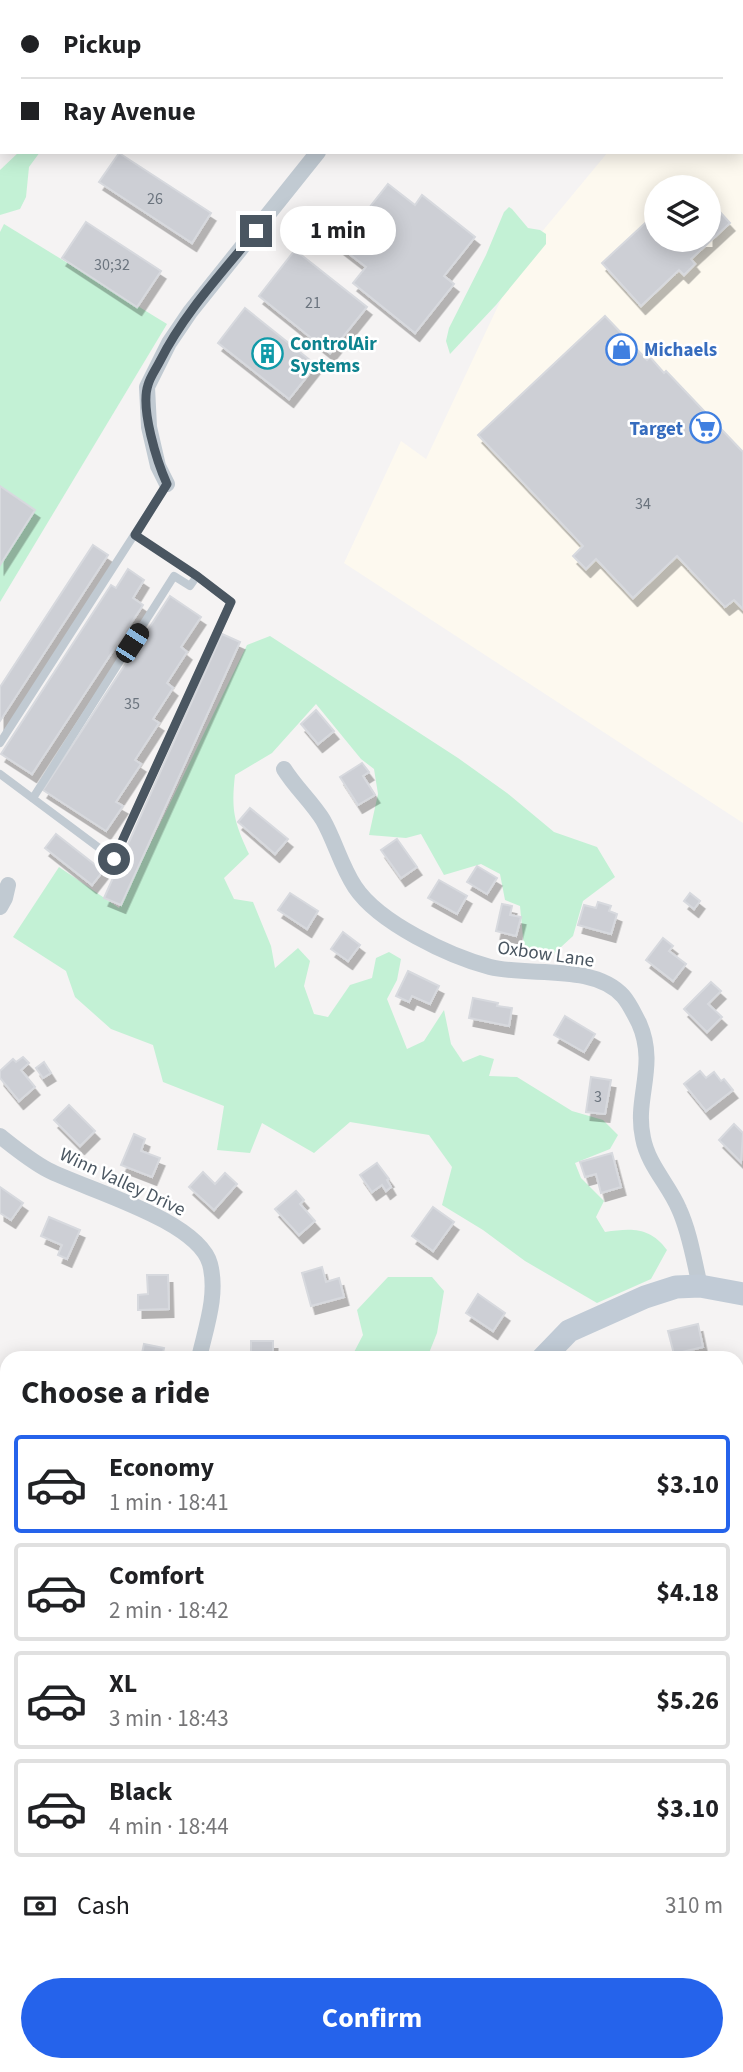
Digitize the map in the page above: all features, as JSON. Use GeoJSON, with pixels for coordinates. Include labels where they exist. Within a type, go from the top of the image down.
{"type":"FeatureCollection","features":[{"type":"Feature","properties":{"kind":"street"},"geometry":{"type":"LineString","coordinates":[[167,484],[158,466],[149,427],[147,387],[169,343],[190,312],[316,154]]}},
{"type":"Feature","properties":{"kind":"street","name":"Oxbow Lane"},"geometry":{"type":"LineString","coordinates":[[284,769],[324,822],[354,886],[374,908],[411,933],[474,962],[509,970],[589,977],[614,988],[623,996],[638,1021],[646,1046],[648,1063],[641,1117],[643,1142],[679,1209],[700,1286]]}},
{"type":"Feature","properties":{"kind":"street"},"geometry":{"type":"LineString","coordinates":[[0,907],[8,884]]}},
{"type":"Feature","properties":{"kind":"street","name":"Winn Valley Drive"},"geometry":{"type":"LineString","coordinates":[[0,1136],[44,1168],[151,1214],[189,1235],[203,1250],[210,1262],[214,1288],[200,1351]]}},
{"type":"Feature","properties":{"kind":"street"},"geometry":{"type":"LineString","coordinates":[[550,1351],[569,1331],[645,1297],[676,1287],[700,1286],[743,1294]]}},
{"type":"Feature","properties":{"kind":"lane"},"geometry":{"type":"LineString","coordinates":[[0,743],[167,484]]}},
{"type":"Feature","properties":{"kind":"lane"},"geometry":{"type":"LineString","coordinates":[[0,774],[114,859],[231,602],[135,535]]}},
{"type":"Feature","properties":{"kind":"lane"},"geometry":{"type":"LineString","coordinates":[[33,798],[174,576],[190,586],[197,576]]}},
{"type":"Feature","properties":{"kind":"shaded area"},"geometry":{"type":"Polygon","coordinates":[[[606,154],[743,154],[743,823],[344,563],[401,441],[426,459],[521,257],[606,154]]]}},
{"type":"Feature","properties":{"kind":"green space"},"geometry":{"type":"Polygon","coordinates":[[[17,154],[39,154],[29,167],[26,197],[20,209],[0,215],[0,170],[17,154]]]}},
{"type":"Feature","properties":{"kind":"green space"},"geometry":{"type":"Polygon","coordinates":[[[509,207],[528,228],[546,234],[546,244],[496,305],[450,354],[446,341],[449,328],[486,255],[504,212],[509,207]]]}},
{"type":"Feature","properties":{"kind":"green space"},"geometry":{"type":"Polygon","coordinates":[[[4,224],[167,324],[0,602],[0,232],[4,224]]]}},
{"type":"Feature","properties":{"kind":"green space"},"geometry":{"type":"Polygon","coordinates":[[[270,636],[458,758],[507,793],[554,832],[597,847],[615,877],[583,901],[573,936],[548,959],[525,958],[520,906],[505,900],[500,874],[481,864],[444,875],[421,834],[406,838],[369,835],[378,794],[374,769],[361,759],[316,704],[272,753],[235,775],[235,816],[249,854],[224,878],[234,899],[253,902],[271,946],[275,968],[298,948],[310,961],[304,986],[314,1014],[328,1017],[350,985],[372,978],[376,958],[389,952],[401,959],[397,980],[387,999],[407,1049],[424,1041],[444,1010],[451,1044],[463,1062],[480,1055],[494,1059],[489,1076],[517,1077],[572,1111],[603,1120],[618,1135],[610,1149],[575,1163],[581,1178],[604,1201],[596,1217],[605,1232],[632,1230],[647,1233],[661,1242],[667,1250],[651,1279],[597,1303],[525,1261],[483,1230],[442,1205],[452,1167],[429,1135],[350,1122],[314,1153],[262,1123],[250,1153],[217,1150],[224,1106],[163,1082],[153,1045],[111,1029],[75,997],[66,971],[13,937],[59,867],[119,908],[247,645],[270,636]]]}},
{"type":"Feature","properties":{"kind":"green space"},"geometry":{"type":"Polygon","coordinates":[[[388,1277],[432,1277],[444,1291],[437,1333],[430,1351],[355,1351],[363,1335],[357,1310],[388,1277]]]}},
{"type":"Feature","properties":{"kind":"building"},"geometry":{"type":"Polygon","coordinates":[[[121,154],[211,213],[192,243],[99,182],[121,154]]]}},
{"type":"Feature","properties":{"kind":"building"},"geometry":{"type":"Polygon","coordinates":[[[388,184],[415,205],[422,195],[475,237],[444,276],[454,284],[415,333],[353,283],[366,267],[339,246],[388,184]]]}},
{"type":"Feature","properties":{"kind":"building"},"geometry":{"type":"Polygon","coordinates":[[[721,213],[730,223],[721,231],[721,213]]]}},
{"type":"Feature","properties":{"kind":"building"},"geometry":{"type":"Polygon","coordinates":[[[86,222],[161,271],[137,307],[62,258],[86,222]]]}},
{"type":"Feature","properties":{"kind":"building"},"geometry":{"type":"Polygon","coordinates":[[[644,224],[644,252],[699,252],[691,259],[695,264],[684,275],[679,270],[641,306],[602,263],[644,224]]]}},
{"type":"Feature","properties":{"kind":"building"},"geometry":{"type":"Polygon","coordinates":[[[295,250],[367,307],[330,353],[259,296],[295,250]]]}},
{"type":"Feature","properties":{"kind":"building","name":"ControlAir Systems"},"geometry":{"type":"Polygon","coordinates":[[[245,308],[316,365],[289,399],[218,343],[245,308]]]}},
{"type":"Feature","properties":{"kind":"building"},"geometry":{"type":"Polygon","coordinates":[[[605,316],[647,360],[650,357],[664,373],[666,371],[743,452],[743,609],[734,600],[725,607],[677,556],[633,598],[596,559],[586,569],[573,556],[583,546],[478,435],[605,316]]]}},
{"type":"Feature","properties":{"kind":"building"},"geometry":{"type":"Polygon","coordinates":[[[0,486],[35,510],[0,565],[0,486]]]}},
{"type":"Feature","properties":{"kind":"building"},"geometry":{"type":"Polygon","coordinates":[[[93,545],[108,555],[0,721],[0,687],[93,545]]]}},
{"type":"Feature","properties":{"kind":"building"},"geometry":{"type":"Polygon","coordinates":[[[128,569],[144,580],[133,598],[143,605],[32,774],[1,754],[111,585],[116,588],[128,569]]]}},
{"type":"Feature","properties":{"kind":"building"},"geometry":{"type":"Polygon","coordinates":[[[170,596],[201,617],[181,647],[187,652],[167,683],[173,688],[153,719],[159,723],[135,760],[141,764],[116,802],[123,806],[106,831],[43,790],[170,596]]]}},
{"type":"Feature","properties":{"kind":"building"},"geometry":{"type":"Polygon","coordinates":[[[222,634],[240,642],[121,905],[104,898],[222,634]]]}},
{"type":"Feature","properties":{"kind":"building"},"geometry":{"type":"Polygon","coordinates":[[[316,710],[334,731],[318,744],[301,724],[316,710]]]}},
{"type":"Feature","properties":{"kind":"building"},"geometry":{"type":"Polygon","coordinates":[[[362,763],[369,772],[363,776],[375,795],[358,805],[340,777],[362,763]]]}},
{"type":"Feature","properties":{"kind":"building"},"geometry":{"type":"Polygon","coordinates":[[[250,808],[288,839],[275,854],[238,822],[250,808]]]}},
{"type":"Feature","properties":{"kind":"building"},"geometry":{"type":"Polygon","coordinates":[[[56,834],[103,871],[92,885],[45,848],[56,834]]]}},
{"type":"Feature","properties":{"kind":"building"},"geometry":{"type":"Polygon","coordinates":[[[397,839],[417,867],[401,878],[381,850],[397,839]]]}},
{"type":"Feature","properties":{"kind":"building"},"geometry":{"type":"Polygon","coordinates":[[[477,866],[497,878],[487,894],[467,882],[477,866]]]}},
{"type":"Feature","properties":{"kind":"building"},"geometry":{"type":"Polygon","coordinates":[[[439,880],[467,896],[457,914],[428,898],[439,880]]]}},
{"type":"Feature","properties":{"kind":"building"},"geometry":{"type":"Polygon","coordinates":[[[290,893],[318,911],[307,929],[278,910],[290,893]]]}},
{"type":"Feature","properties":{"kind":"building"},"geometry":{"type":"Polygon","coordinates":[[[690,893],[700,901],[694,909],[684,901],[690,893]]]}},
{"type":"Feature","properties":{"kind":"building"},"geometry":{"type":"Polygon","coordinates":[[[598,902],[611,906],[609,911],[617,914],[611,934],[578,925],[584,905],[596,908],[598,902]]]}},
{"type":"Feature","properties":{"kind":"building"},"geometry":{"type":"Polygon","coordinates":[[[502,904],[512,906],[510,915],[521,917],[516,936],[496,931],[502,904]]]}},
{"type":"Feature","properties":{"kind":"building"},"geometry":{"type":"Polygon","coordinates":[[[343,932],[360,945],[348,961],[331,949],[343,932]]]}},
{"type":"Feature","properties":{"kind":"building"},"geometry":{"type":"Polygon","coordinates":[[[663,938],[673,946],[669,951],[686,964],[673,981],[646,960],[663,938]]]}},
{"type":"Feature","properties":{"kind":"building"},"geometry":{"type":"Polygon","coordinates":[[[408,971],[439,986],[430,1004],[412,996],[409,1002],[396,996],[408,971]]]}},
{"type":"Feature","properties":{"kind":"building"},"geometry":{"type":"Polygon","coordinates":[[[711,982],[721,991],[708,1004],[722,1017],[707,1032],[684,1009],[711,982]]]}},
{"type":"Feature","properties":{"kind":"building"},"geometry":{"type":"Polygon","coordinates":[[[473,998],[512,1008],[509,1026],[469,1018],[473,998]]]}},
{"type":"Feature","properties":{"kind":"building"},"geometry":{"type":"Polygon","coordinates":[[[565,1016],[595,1034],[584,1052],[554,1035],[565,1016]]]}},
{"type":"Feature","properties":{"kind":"building"},"geometry":{"type":"Polygon","coordinates":[[[23,1057],[29,1063],[21,1070],[35,1087],[19,1101],[0,1078],[0,1071],[13,1059],[16,1062],[23,1057]]]}},
{"type":"Feature","properties":{"kind":"building"},"geometry":{"type":"Polygon","coordinates":[[[44,1062],[51,1073],[43,1078],[36,1068],[44,1062]]]}},
{"type":"Feature","properties":{"kind":"building"},"geometry":{"type":"Polygon","coordinates":[[[700,1071],[706,1078],[714,1072],[733,1090],[706,1111],[684,1084],[700,1071]]]}},
{"type":"Feature","properties":{"kind":"building"},"geometry":{"type":"Polygon","coordinates":[[[591,1077],[611,1080],[605,1114],[586,1112],[591,1077]]]}},
{"type":"Feature","properties":{"kind":"building"},"geometry":{"type":"Polygon","coordinates":[[[69,1105],[95,1131],[80,1146],[54,1120],[69,1105]]]}},
{"type":"Feature","properties":{"kind":"building"},"geometry":{"type":"Polygon","coordinates":[[[734,1124],[743,1133],[741,1162],[719,1140],[734,1124]]]}},
{"type":"Feature","properties":{"kind":"building"},"geometry":{"type":"Polygon","coordinates":[[[134,1134],[145,1139],[141,1151],[160,1158],[152,1177],[121,1165],[134,1134]]]}},
{"type":"Feature","properties":{"kind":"building"},"geometry":{"type":"Polygon","coordinates":[[[612,1153],[621,1187],[601,1193],[596,1174],[585,1177],[580,1162],[612,1153]]]}},
{"type":"Feature","properties":{"kind":"building"},"geometry":{"type":"Polygon","coordinates":[[[377,1163],[389,1179],[387,1180],[391,1187],[386,1191],[382,1185],[372,1192],[360,1175],[377,1163]]]}},
{"type":"Feature","properties":{"kind":"building"},"geometry":{"type":"Polygon","coordinates":[[[203,1172],[215,1184],[225,1173],[237,1184],[214,1210],[189,1187],[203,1172]]]}},
{"type":"Feature","properties":{"kind":"building"},"geometry":{"type":"Polygon","coordinates":[[[0,1187],[23,1203],[11,1220],[0,1213],[0,1187]]]}},
{"type":"Feature","properties":{"kind":"building"},"geometry":{"type":"Polygon","coordinates":[[[296,1191],[304,1200],[300,1204],[315,1221],[299,1235],[275,1209],[296,1191]]]}},
{"type":"Feature","properties":{"kind":"building"},"geometry":{"type":"Polygon","coordinates":[[[433,1207],[454,1222],[433,1251],[412,1236],[433,1207]]]}},
{"type":"Feature","properties":{"kind":"building"},"geometry":{"type":"Polygon","coordinates":[[[49,1217],[80,1230],[67,1259],[58,1255],[62,1245],[41,1236],[49,1217]]]}},
{"type":"Feature","properties":{"kind":"building"},"geometry":{"type":"Polygon","coordinates":[[[322,1267],[326,1282],[339,1278],[344,1297],[311,1306],[302,1273],[322,1267]]]}},
{"type":"Feature","properties":{"kind":"building"},"geometry":{"type":"Polygon","coordinates":[[[147,1275],[168,1275],[169,1309],[138,1310],[138,1295],[148,1294],[147,1275]]]}},
{"type":"Feature","properties":{"kind":"building"},"geometry":{"type":"Polygon","coordinates":[[[478,1294],[505,1313],[493,1331],[466,1313],[478,1294]]]}},
{"type":"Feature","properties":{"kind":"building"},"geometry":{"type":"Polygon","coordinates":[[[698,1324],[703,1347],[673,1351],[668,1331],[698,1324]]]}},
{"type":"Feature","properties":{"kind":"building"},"geometry":{"type":"Polygon","coordinates":[[[251,1341],[273,1341],[273,1351],[251,1351],[251,1341]]]}},
{"type":"Feature","properties":{"kind":"building"},"geometry":{"type":"Polygon","coordinates":[[[144,1344],[164,1348],[163,1351],[142,1351],[144,1344]]]}},
{"type":"Feature","properties":{"kind":"place","name":"Michaels"},"geometry":{"type":"Point","coordinates":[621,349]}},
{"type":"Feature","properties":{"kind":"place","name":"ControlAir Systems"},"geometry":{"type":"Point","coordinates":[267,354]}},
{"type":"Feature","properties":{"kind":"place","name":"Target"},"geometry":{"type":"Point","coordinates":[706,428]}},
{"type":"Feature","properties":{"kind":"route"},"geometry":{"type":"LineString","coordinates":[[114,859],[231,602],[135,535],[167,484],[158,466],[149,427],[147,387],[169,343],[190,312],[256,231]]}}]}
